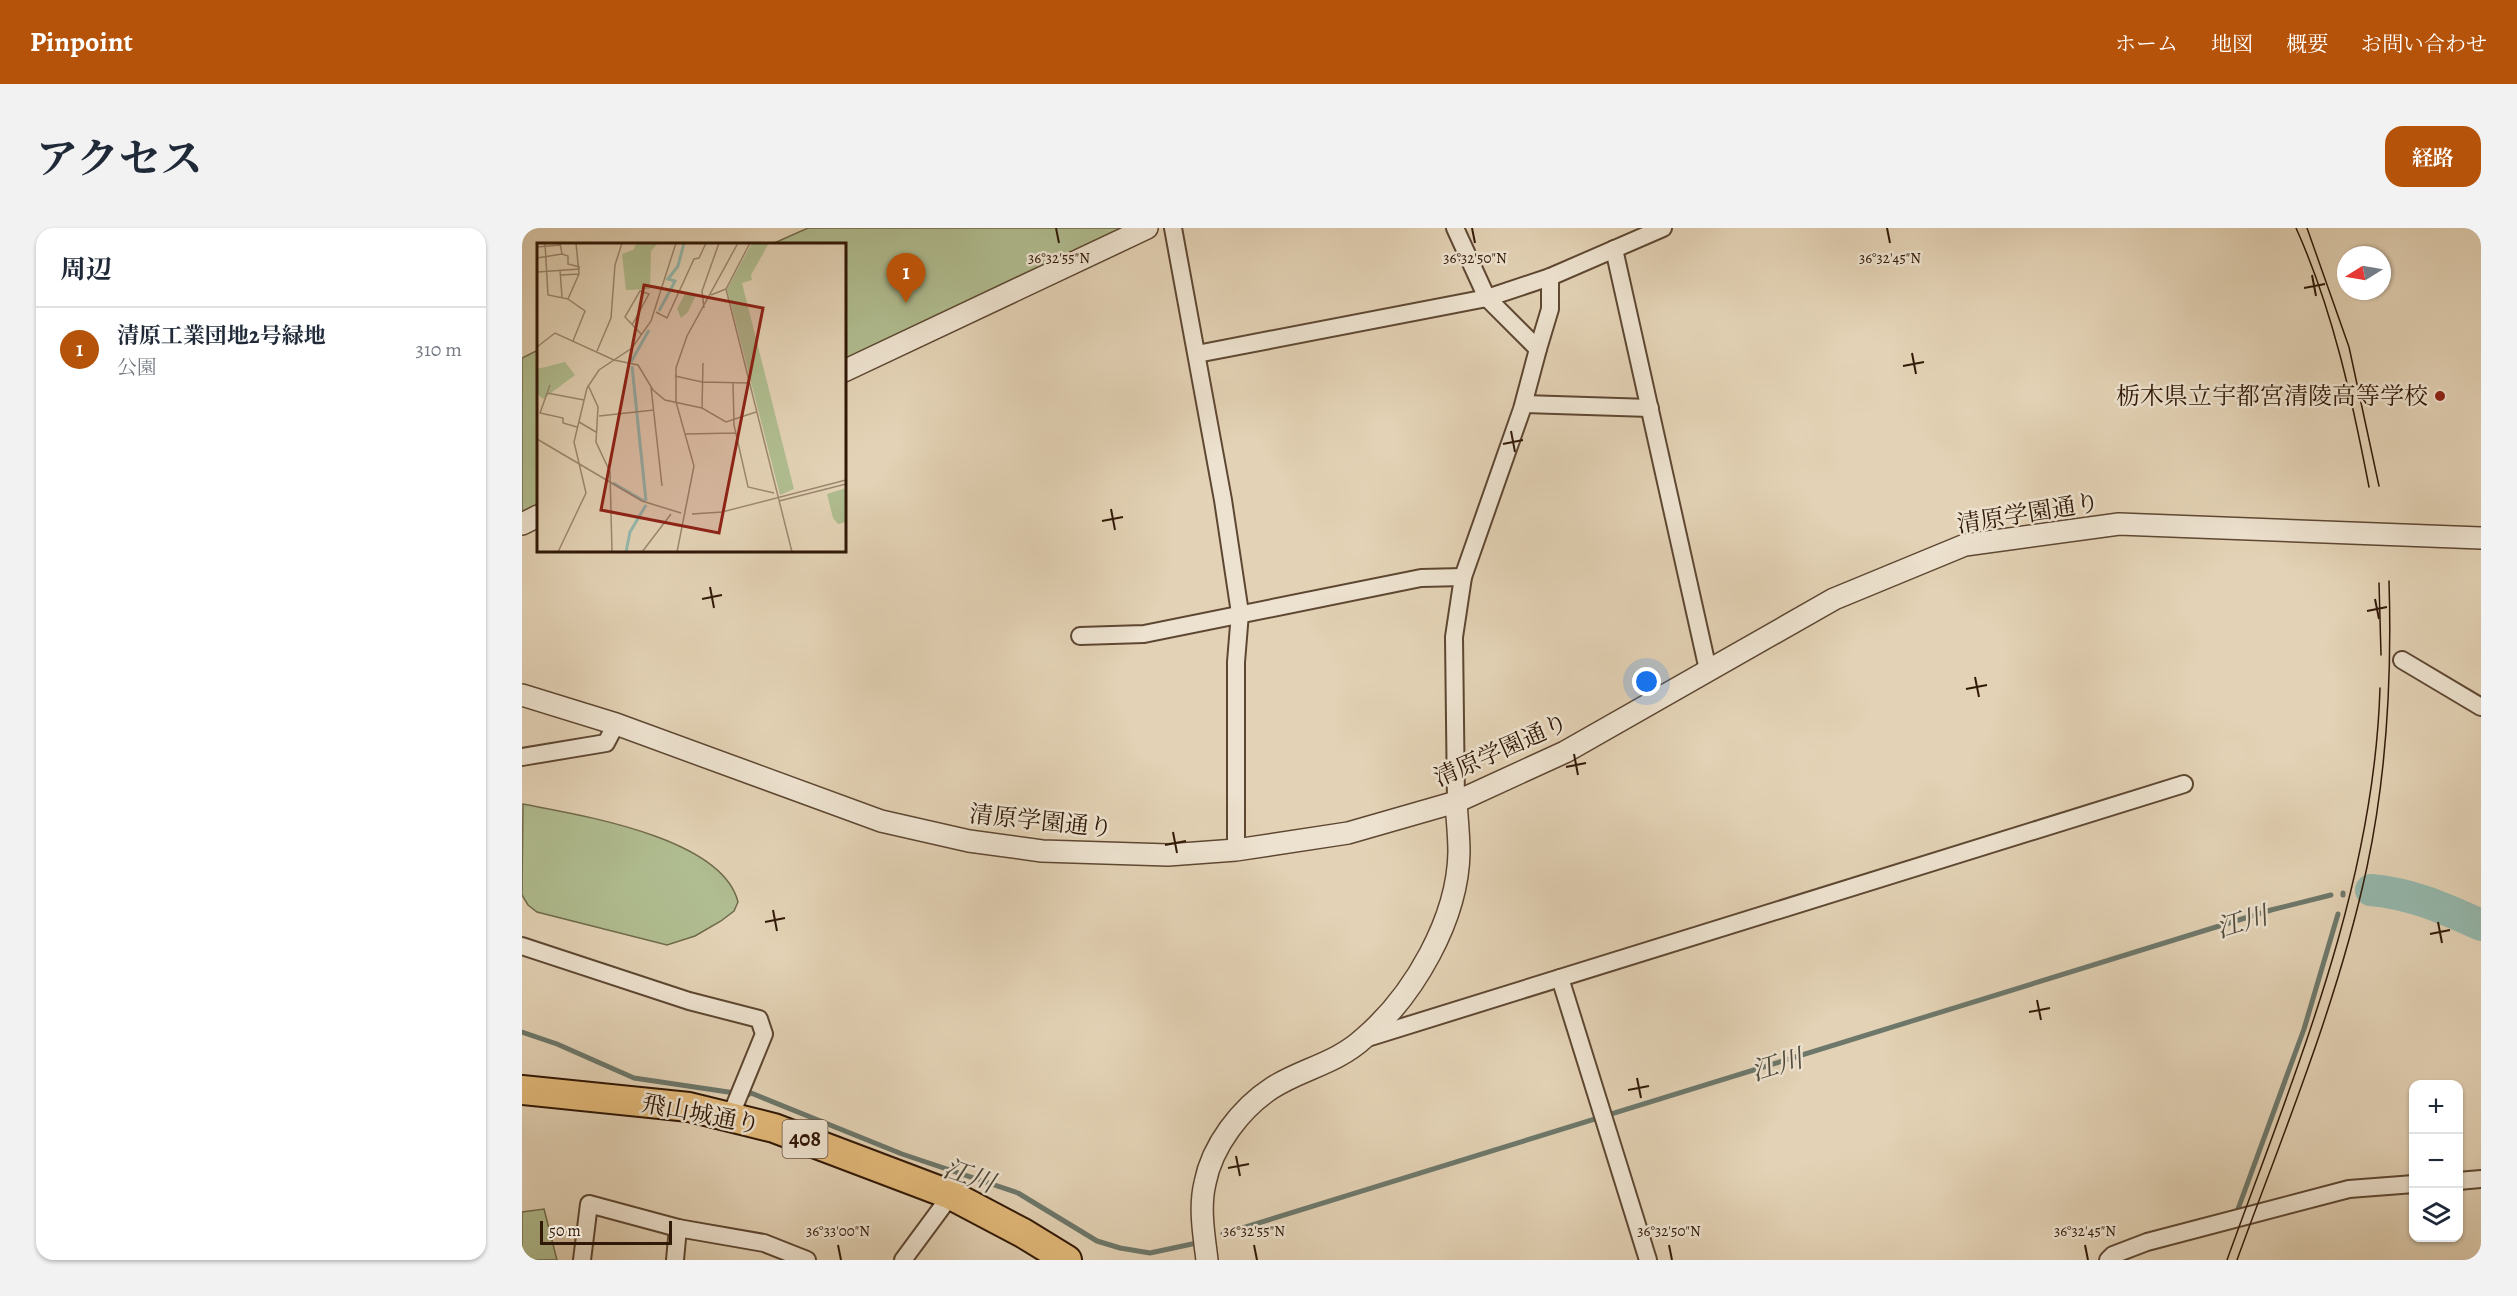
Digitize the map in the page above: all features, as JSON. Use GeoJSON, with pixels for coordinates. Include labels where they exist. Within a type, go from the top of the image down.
{"type":"FeatureCollection","features":[{"type":"Feature","properties":{"kind":"highway","name":"飛山城通り"},"geometry":{"type":"LineString","coordinates":[[522,1090],[689,1107],[805,1139],[951,1195],[1023,1233],[1067,1260]]}},
{"type":"Feature","properties":{"kind":"street"},"geometry":{"type":"LineString","coordinates":[[846,370],[1147,228]]}},
{"type":"Feature","properties":{"kind":"street"},"geometry":{"type":"LineString","coordinates":[[1173,228],[1223,500],[1240,613],[1236,662],[1236,850]]}},
{"type":"Feature","properties":{"kind":"street"},"geometry":{"type":"LineString","coordinates":[[1455,228],[1487,298],[1538,350]]}},
{"type":"Feature","properties":{"kind":"street"},"geometry":{"type":"LineString","coordinates":[[1197,354],[1487,298],[1550,277],[1663,228]]}},
{"type":"Feature","properties":{"kind":"street"},"geometry":{"type":"LineString","coordinates":[[1614,249],[1708,670]]}},
{"type":"Feature","properties":{"kind":"street"},"geometry":{"type":"LineString","coordinates":[[1207,1260],[1202,1223],[1205,1183],[1219,1146],[1242,1115],[1272,1088],[1331,1061],[1363,1039],[1390,1012],[1416,978],[1435,943],[1451,899],[1459,854],[1456,802],[1454,637],[1463,577],[1524,404],[1550,309],[1550,277]]}},
{"type":"Feature","properties":{"kind":"street"},"geometry":{"type":"LineString","coordinates":[[1524,404],[1650,408]]}},
{"type":"Feature","properties":{"kind":"street"},"geometry":{"type":"LineString","coordinates":[[522,524],[537,516]]}},
{"type":"Feature","properties":{"kind":"street","name":"清原学園通り"},"geometry":{"type":"LineString","coordinates":[[522,695],[616,724],[881,821],[969,841],[1042,851],[1105,855],[1168,855],[1236,850],[1348,833],[1456,802],[1565,752],[1834,598],[1965,545],[2119,524],[2481,538]]}},
{"type":"Feature","properties":{"kind":"street"},"geometry":{"type":"LineString","coordinates":[[1080,636],[1144,634],[1421,578],[1463,577]]}},
{"type":"Feature","properties":{"kind":"street"},"geometry":{"type":"LineString","coordinates":[[2402,660],[2481,707]]}},
{"type":"Feature","properties":{"kind":"street"},"geometry":{"type":"LineString","coordinates":[[522,757],[606,743],[616,724]]}},
{"type":"Feature","properties":{"kind":"street"},"geometry":{"type":"LineString","coordinates":[[1363,1039],[2184,784]]}},
{"type":"Feature","properties":{"kind":"street"},"geometry":{"type":"LineString","coordinates":[[522,946],[689,1001],[759,1019],[764,1034],[730,1117]]}},
{"type":"Feature","properties":{"kind":"street"},"geometry":{"type":"LineString","coordinates":[[1560,978],[1648,1260]]}},
{"type":"Feature","properties":{"kind":"street"},"geometry":{"type":"LineString","coordinates":[[2463,1181],[2481,1179]]}},
{"type":"Feature","properties":{"kind":"street"},"geometry":{"type":"LineString","coordinates":[[2108,1260],[2113,1255],[2147,1242],[2349,1189],[2409,1184]]}},
{"type":"Feature","properties":{"kind":"street"},"geometry":{"type":"LineString","coordinates":[[903,1260],[951,1195]]}},
{"type":"Feature","properties":{"kind":"street"},"geometry":{"type":"LineString","coordinates":[[582,1260],[589,1204],[678,1228],[764,1243],[807,1260]]}},
{"type":"Feature","properties":{"kind":"street"},"geometry":{"type":"LineString","coordinates":[[675,1260],[678,1228]]}},
{"type":"Feature","properties":{"kind":"green space"},"geometry":{"type":"Polygon","coordinates":[[[808,228],[1126,228],[846,361],[846,243],[774,243],[808,228]]]}},
{"type":"Feature","properties":{"kind":"green space"},"geometry":{"type":"Polygon","coordinates":[[[537,350],[537,506],[522,513],[522,358],[537,350]]]}},
{"type":"Feature","properties":{"kind":"green space"},"geometry":{"type":"Polygon","coordinates":[[[523,804],[611,823],[678,845],[706,861],[726,880],[738,902],[734,911],[695,936],[667,945],[537,912],[528,905],[522,895],[523,804]]]}},
{"type":"Feature","properties":{"kind":"green space"},"geometry":{"type":"Polygon","coordinates":[[[544,1209],[557,1260],[522,1260],[522,1212],[544,1209]]]}},
{"type":"Feature","properties":{"kind":"waterway","name":"江川"},"geometry":{"type":"LineString","coordinates":[[2371,890],[2414,898],[2481,925]]}},
{"type":"Feature","properties":{"kind":"waterway","name":"江川"},"geometry":{"type":"LineString","coordinates":[[1223,1234],[2271,910],[2331,895]]}},
{"type":"Feature","properties":{"kind":"waterway"},"geometry":{"type":"LineString","coordinates":[[2238,1209],[2304,1029],[2338,914]]}},
{"type":"Feature","properties":{"kind":"waterway","name":"江川"},"geometry":{"type":"LineString","coordinates":[[522,1032],[557,1044],[634,1078],[735,1093]]}},
{"type":"Feature","properties":{"kind":"waterway","name":"江川"},"geometry":{"type":"LineString","coordinates":[[743,1095],[751,1093],[902,1154],[1018,1193],[1097,1241],[1150,1253],[1192,1244]]}},
{"type":"Feature","properties":{"kind":"tram line"},"geometry":{"type":"LineString","coordinates":[[2296,228],[2331,323],[2356,421],[2369,487]]}},
{"type":"Feature","properties":{"kind":"tram line"},"geometry":{"type":"LineString","coordinates":[[2307,228],[2349,347],[2379,486]]}},
{"type":"Feature","properties":{"kind":"tram line"},"geometry":{"type":"LineString","coordinates":[[2237,1260],[2326,1017],[2367,867],[2374,832],[2387,725],[2390,653],[2389,581]]}},
{"type":"Feature","properties":{"kind":"tram line"},"geometry":{"type":"LineString","coordinates":[[2379,583],[2381,655]]}},
{"type":"Feature","properties":{"kind":"tram line"},"geometry":{"type":"LineString","coordinates":[[2227,1260],[2303,1050],[2347,908],[2363,836],[2374,762],[2380,688]]}},
{"type":"Feature","properties":{"kind":"place","name":"清原工業団地2号緑地"},"geometry":{"type":"Point","coordinates":[906,303]}},
{"type":"Feature","properties":{"kind":"place","name":"栃木県立宇都宮清陵高等学校"},"geometry":{"type":"Point","coordinates":[2440,396]}}]}
